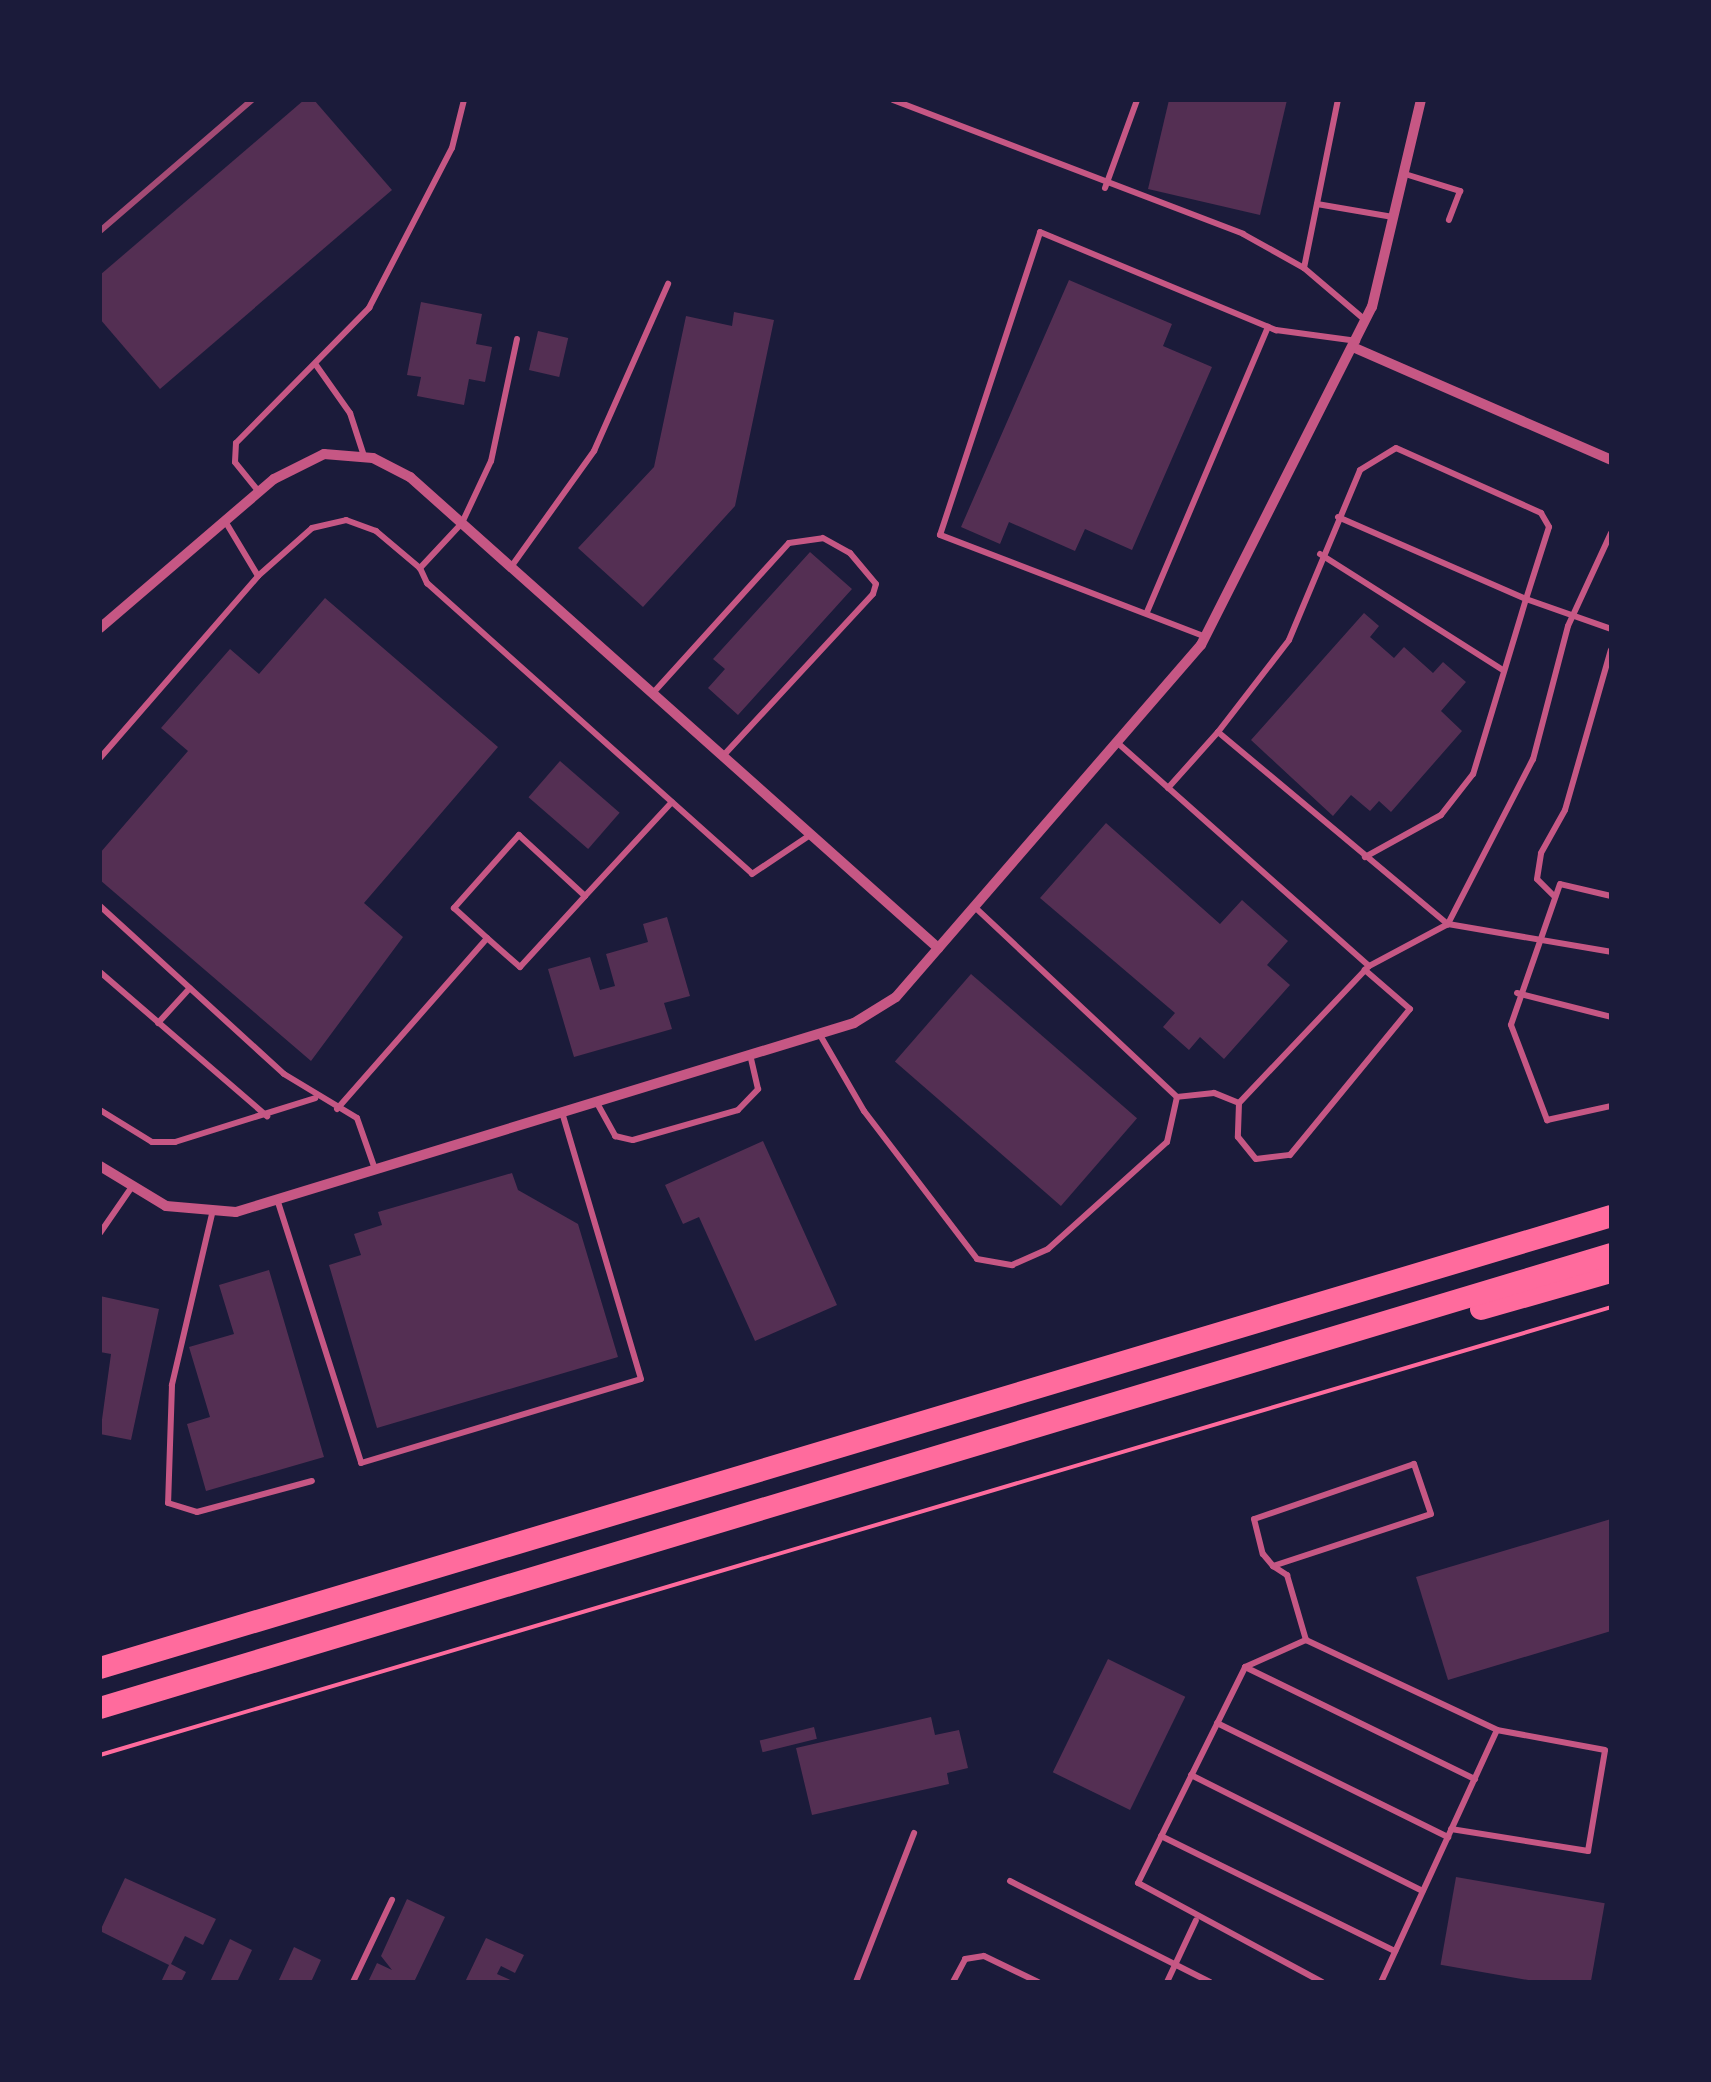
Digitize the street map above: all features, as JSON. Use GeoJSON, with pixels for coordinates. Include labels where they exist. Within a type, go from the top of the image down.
{"type":"FeatureCollection","features":[{"type":"Feature","properties":{"kind":"highway"},"geometry":{"type":"LineString","coordinates":[[100,1668],[1611,1216]]}},
{"type":"Feature","properties":{"kind":"highway"},"geometry":{"type":"LineString","coordinates":[[100,1708],[1611,1254]]}},
{"type":"Feature","properties":{"kind":"highway"},"geometry":{"type":"LineString","coordinates":[[1302,1346],[1611,1272]]}},
{"type":"Feature","properties":{"kind":"street"},"geometry":{"type":"LineString","coordinates":[[100,1166],[131,1188],[212,1214],[277,1199],[597,1102],[819,1034],[878,1011],[1120,745],[1206,637],[1357,345],[1421,100]]}},
{"type":"Feature","properties":{"kind":"street"},"geometry":{"type":"LineString","coordinates":[[1357,345],[1611,460]]}},
{"type":"Feature","properties":{"kind":"street"},"geometry":{"type":"LineString","coordinates":[[100,628],[259,492],[324,454],[364,456],[410,476],[938,948]]}},
{"type":"Feature","properties":{"kind":"lane"},"geometry":{"type":"LineString","coordinates":[[259,492],[235,462],[236,443],[369,308],[452,148],[464,100]]}},
{"type":"Feature","properties":{"kind":"lane"},"geometry":{"type":"LineString","coordinates":[[892,100],[1105,188],[1243,234],[1304,268],[1366,321]]}},
{"type":"Feature","properties":{"kind":"lane"},"geometry":{"type":"LineString","coordinates":[[1105,188],[1136,100]]}},
{"type":"Feature","properties":{"kind":"lane"},"geometry":{"type":"LineString","coordinates":[[1304,268],[1338,100]]}},
{"type":"Feature","properties":{"kind":"lane"},"geometry":{"type":"LineString","coordinates":[[1404,174],[1460,191],[1449,220]]}},
{"type":"Feature","properties":{"kind":"lane"},"geometry":{"type":"LineString","coordinates":[[1317,204],[1393,217]]}},
{"type":"Feature","properties":{"kind":"lane"},"geometry":{"type":"LineString","coordinates":[[1206,637],[940,535],[1040,232],[1268,327],[1357,345]]}},
{"type":"Feature","properties":{"kind":"lane"},"geometry":{"type":"LineString","coordinates":[[511,567],[594,451],[668,284]]}},
{"type":"Feature","properties":{"kind":"lane"},"geometry":{"type":"LineString","coordinates":[[1147,612],[1268,327]]}},
{"type":"Feature","properties":{"kind":"lane"},"geometry":{"type":"LineString","coordinates":[[420,568],[462,524],[510,402],[518,339]]}},
{"type":"Feature","properties":{"kind":"lane"},"geometry":{"type":"LineString","coordinates":[[316,365],[350,413],[364,456]]}},
{"type":"Feature","properties":{"kind":"lane"},"geometry":{"type":"LineString","coordinates":[[1168,788],[1218,732],[1288,640],[1320,554],[1360,470],[1396,448],[1542,512],[1549,528],[1473,774],[1441,815],[1364,857]]}},
{"type":"Feature","properties":{"kind":"lane"},"geometry":{"type":"LineString","coordinates":[[1338,517],[1571,618],[1611,630]]}},
{"type":"Feature","properties":{"kind":"lane"},"geometry":{"type":"LineString","coordinates":[[100,758],[258,576],[312,528],[346,520],[376,531],[420,568],[752,874],[811,834]]}},
{"type":"Feature","properties":{"kind":"lane"},"geometry":{"type":"LineString","coordinates":[[225,521],[258,576]]}},
{"type":"Feature","properties":{"kind":"lane"},"geometry":{"type":"LineString","coordinates":[[1120,745],[1367,968],[1410,1008],[1290,1155],[1256,1159],[1238,1138],[1239,1104],[1367,968],[1448,924],[1534,759],[1571,618],[1611,533]]}},
{"type":"Feature","properties":{"kind":"lane"},"geometry":{"type":"LineString","coordinates":[[653,694],[789,544],[823,538],[850,553],[876,584],[873,594],[723,756]]}},
{"type":"Feature","properties":{"kind":"lane"},"geometry":{"type":"LineString","coordinates":[[1320,554],[1502,670]]}},
{"type":"Feature","properties":{"kind":"lane"},"geometry":{"type":"LineString","coordinates":[[1554,897],[1537,879],[1541,853],[1565,810],[1611,650]]}},
{"type":"Feature","properties":{"kind":"lane"},"geometry":{"type":"LineString","coordinates":[[1218,732],[1448,924],[1538,935],[1611,952]]}},
{"type":"Feature","properties":{"kind":"lane"},"geometry":{"type":"LineString","coordinates":[[585,896],[519,835],[454,908],[520,967],[672,802]]}},
{"type":"Feature","properties":{"kind":"lane"},"geometry":{"type":"LineString","coordinates":[[1611,896],[1560,884],[1538,935],[1510,1025],[1538,1108],[1547,1120],[1611,1106]]}},
{"type":"Feature","properties":{"kind":"lane"},"geometry":{"type":"LineString","coordinates":[[100,906],[316,1098],[357,1118],[375,1169]]}},
{"type":"Feature","properties":{"kind":"lane"},"geometry":{"type":"LineString","coordinates":[[975,907],[1177,1098],[1214,1094],[1239,1104]]}},
{"type":"Feature","properties":{"kind":"lane"},"geometry":{"type":"LineString","coordinates":[[337,1108],[487,938]]}},
{"type":"Feature","properties":{"kind":"lane"},"geometry":{"type":"LineString","coordinates":[[100,972],[267,1116]]}},
{"type":"Feature","properties":{"kind":"lane"},"geometry":{"type":"LineString","coordinates":[[158,1023],[190,988]]}},
{"type":"Feature","properties":{"kind":"lane"},"geometry":{"type":"LineString","coordinates":[[1518,993],[1611,1018]]}},
{"type":"Feature","properties":{"kind":"lane"},"geometry":{"type":"LineString","coordinates":[[819,1034],[864,1111],[978,1259],[1012,1266],[1048,1248],[1167,1142],[1177,1098]]}},
{"type":"Feature","properties":{"kind":"lane"},"geometry":{"type":"LineString","coordinates":[[597,1102],[615,1136],[633,1140],[738,1110],[758,1088],[750,1055]]}},
{"type":"Feature","properties":{"kind":"lane"},"geometry":{"type":"LineString","coordinates":[[100,1110],[152,1142],[267,1116],[316,1098]]}},
{"type":"Feature","properties":{"kind":"lane"},"geometry":{"type":"LineString","coordinates":[[277,1199],[361,1463],[641,1379],[562,1112]]}},
{"type":"Feature","properties":{"kind":"lane"},"geometry":{"type":"LineString","coordinates":[[100,1233],[131,1188]]}},
{"type":"Feature","properties":{"kind":"lane"},"geometry":{"type":"LineString","coordinates":[[212,1214],[172,1384],[168,1503],[197,1512],[312,1481]]}},
{"type":"Feature","properties":{"kind":"lane"},"geometry":{"type":"LineString","coordinates":[[1217,1723],[1450,1833],[1588,1851],[1605,1750],[1497,1730],[1306,1640],[1287,1574],[1273,1566],[1252,1533],[1264,1510],[1414,1464],[1430,1514],[1273,1566]]}},
{"type":"Feature","properties":{"kind":"lane"},"geometry":{"type":"LineString","coordinates":[[1306,1640],[1245,1667],[1138,1882],[1196,1920],[1322,1982]]}},
{"type":"Feature","properties":{"kind":"lane"},"geometry":{"type":"LineString","coordinates":[[1245,1667],[1474,1778]]}},
{"type":"Feature","properties":{"kind":"lane"},"geometry":{"type":"LineString","coordinates":[[1381,1982],[1497,1730]]}},
{"type":"Feature","properties":{"kind":"lane"},"geometry":{"type":"LineString","coordinates":[[1191,1775],[1423,1891]]}},
{"type":"Feature","properties":{"kind":"lane"},"geometry":{"type":"LineString","coordinates":[[856,1982],[914,1833]]}},
{"type":"Feature","properties":{"kind":"lane"},"geometry":{"type":"LineString","coordinates":[[1161,1836],[1395,1951]]}},
{"type":"Feature","properties":{"kind":"lane"},"geometry":{"type":"LineString","coordinates":[[1010,1881],[1210,1982]]}},
{"type":"Feature","properties":{"kind":"lane"},"geometry":{"type":"LineString","coordinates":[[353,1982],[392,1900]]}},
{"type":"Feature","properties":{"kind":"lane"},"geometry":{"type":"LineString","coordinates":[[1167,1982],[1196,1920]]}},
{"type":"Feature","properties":{"kind":"lane"},"geometry":{"type":"LineString","coordinates":[[953,1982],[965,1959],[984,1956],[1038,1982]]}},
{"type":"Feature","properties":{"kind":"path"},"geometry":{"type":"LineString","coordinates":[[100,1754],[1611,1307]]}},
{"type":"Feature","properties":{"kind":"building"},"geometry":{"type":"Polygon","coordinates":[[[304,100],[314,100],[392,190],[160,389],[100,319],[100,275],[304,100]]]}},
{"type":"Feature","properties":{"kind":"building"},"geometry":{"type":"Polygon","coordinates":[[[1169,100],[1287,100],[1260,215],[1148,189],[1169,100]]]}},
{"type":"Feature","properties":{"kind":"building"},"geometry":{"type":"Polygon","coordinates":[[[1069,280],[1172,324],[1163,346],[1212,367],[1132,550],[1085,529],[1075,551],[1009,522],[1000,544],[961,527],[1069,280]]]}},
{"type":"Feature","properties":{"kind":"building"},"geometry":{"type":"Polygon","coordinates":[[[421,302],[482,314],[476,344],[492,347],[485,382],[469,379],[464,405],[417,396],[421,377],[407,375],[421,302]]]}},
{"type":"Feature","properties":{"kind":"building"},"geometry":{"type":"Polygon","coordinates":[[[734,312],[774,320],[735,506],[643,607],[578,548],[654,467],[686,316],[732,326],[734,312]]]}},
{"type":"Feature","properties":{"kind":"building"},"geometry":{"type":"Polygon","coordinates":[[[538,331],[568,338],[559,377],[529,370],[538,331]]]}},
{"type":"Feature","properties":{"kind":"building"},"geometry":{"type":"Polygon","coordinates":[[[810,552],[852,589],[738,715],[708,688],[725,669],[713,659],[810,552]]]}},
{"type":"Feature","properties":{"kind":"building"},"geometry":{"type":"Polygon","coordinates":[[[325,598],[498,747],[364,903],[403,937],[311,1061],[100,880],[100,853],[188,751],[161,728],[230,649],[259,674],[325,598]]]}},
{"type":"Feature","properties":{"kind":"building"},"geometry":{"type":"Polygon","coordinates":[[[1364,613],[1379,626],[1370,637],[1394,658],[1404,647],[1433,673],[1443,662],[1466,682],[1441,711],[1462,731],[1391,812],[1379,801],[1370,811],[1351,795],[1333,816],[1251,740],[1364,613]]]}},
{"type":"Feature","properties":{"kind":"building"},"geometry":{"type":"Polygon","coordinates":[[[560,761],[620,813],[588,849],[529,797],[560,761]]]}},
{"type":"Feature","properties":{"kind":"building"},"geometry":{"type":"Polygon","coordinates":[[[1106,823],[1220,924],[1242,900],[1288,941],[1267,965],[1290,985],[1224,1059],[1200,1037],[1189,1050],[1163,1027],[1175,1013],[1040,898],[1106,823]]]}},
{"type":"Feature","properties":{"kind":"building"},"geometry":{"type":"Polygon","coordinates":[[[667,917],[690,996],[664,1003],[672,1029],[574,1057],[548,969],[590,957],[600,990],[615,986],[606,954],[648,942],[643,924],[667,917]]]}},
{"type":"Feature","properties":{"kind":"building"},"geometry":{"type":"Polygon","coordinates":[[[971,974],[1137,1118],[1061,1206],[895,1062],[971,974]]]}},
{"type":"Feature","properties":{"kind":"building"},"geometry":{"type":"Polygon","coordinates":[[[763,1141],[837,1305],[755,1341],[699,1217],[683,1224],[665,1185],[763,1141]]]}},
{"type":"Feature","properties":{"kind":"building"},"geometry":{"type":"Polygon","coordinates":[[[512,1173],[518,1190],[578,1224],[618,1357],[377,1428],[329,1265],[361,1255],[354,1234],[382,1225],[378,1212],[512,1173]]]}},
{"type":"Feature","properties":{"kind":"building"},"geometry":{"type":"Polygon","coordinates":[[[269,1270],[324,1457],[206,1491],[187,1424],[210,1417],[189,1347],[234,1334],[219,1285],[269,1270]]]}},
{"type":"Feature","properties":{"kind":"building"},"geometry":{"type":"Polygon","coordinates":[[[100,1296],[159,1309],[131,1440],[100,1434],[111,1354],[100,1352],[100,1296]]]}},
{"type":"Feature","properties":{"kind":"building"},"geometry":{"type":"Polygon","coordinates":[[[1611,1519],[1611,1631],[1448,1680],[1416,1577],[1611,1519]]]}},
{"type":"Feature","properties":{"kind":"building"},"geometry":{"type":"Polygon","coordinates":[[[1108,1659],[1185,1697],[1130,1810],[1053,1772],[1108,1659]]]}},
{"type":"Feature","properties":{"kind":"building"},"geometry":{"type":"Polygon","coordinates":[[[931,1717],[935,1735],[959,1730],[968,1768],[947,1773],[949,1784],[812,1815],[796,1748],[931,1717]]]}},
{"type":"Feature","properties":{"kind":"building"},"geometry":{"type":"Polygon","coordinates":[[[814,1727],[817,1739],[763,1752],[760,1741],[814,1727]]]}},
{"type":"Feature","properties":{"kind":"building"},"geometry":{"type":"Polygon","coordinates":[[[1456,1877],[1605,1903],[1591,1982],[1539,1982],[1441,1965],[1456,1877]]]}},
{"type":"Feature","properties":{"kind":"building"},"geometry":{"type":"Polygon","coordinates":[[[125,1878],[216,1919],[203,1945],[185,1936],[171,1964],[186,1972],[181,1982],[161,1982],[169,1965],[100,1931],[125,1878]]]}},
{"type":"Feature","properties":{"kind":"building"},"geometry":{"type":"Polygon","coordinates":[[[407,1899],[445,1917],[414,1982],[368,1982],[377,1963],[392,1970],[381,1956],[407,1899]]]}},
{"type":"Feature","properties":{"kind":"building"},"geometry":{"type":"Polygon","coordinates":[[[486,1938],[524,1955],[515,1973],[501,1966],[497,1974],[515,1982],[465,1982],[486,1938]]]}},
{"type":"Feature","properties":{"kind":"building"},"geometry":{"type":"Polygon","coordinates":[[[230,1939],[252,1950],[237,1982],[210,1982],[230,1939]]]}},
{"type":"Feature","properties":{"kind":"building"},"geometry":{"type":"Polygon","coordinates":[[[294,1947],[321,1960],[311,1982],[278,1982],[294,1947]]]}},
{"type":"Feature","properties":{"kind":"railway"},"geometry":{"type":"LineString","coordinates":[[100,231],[252,100]]}}]}
